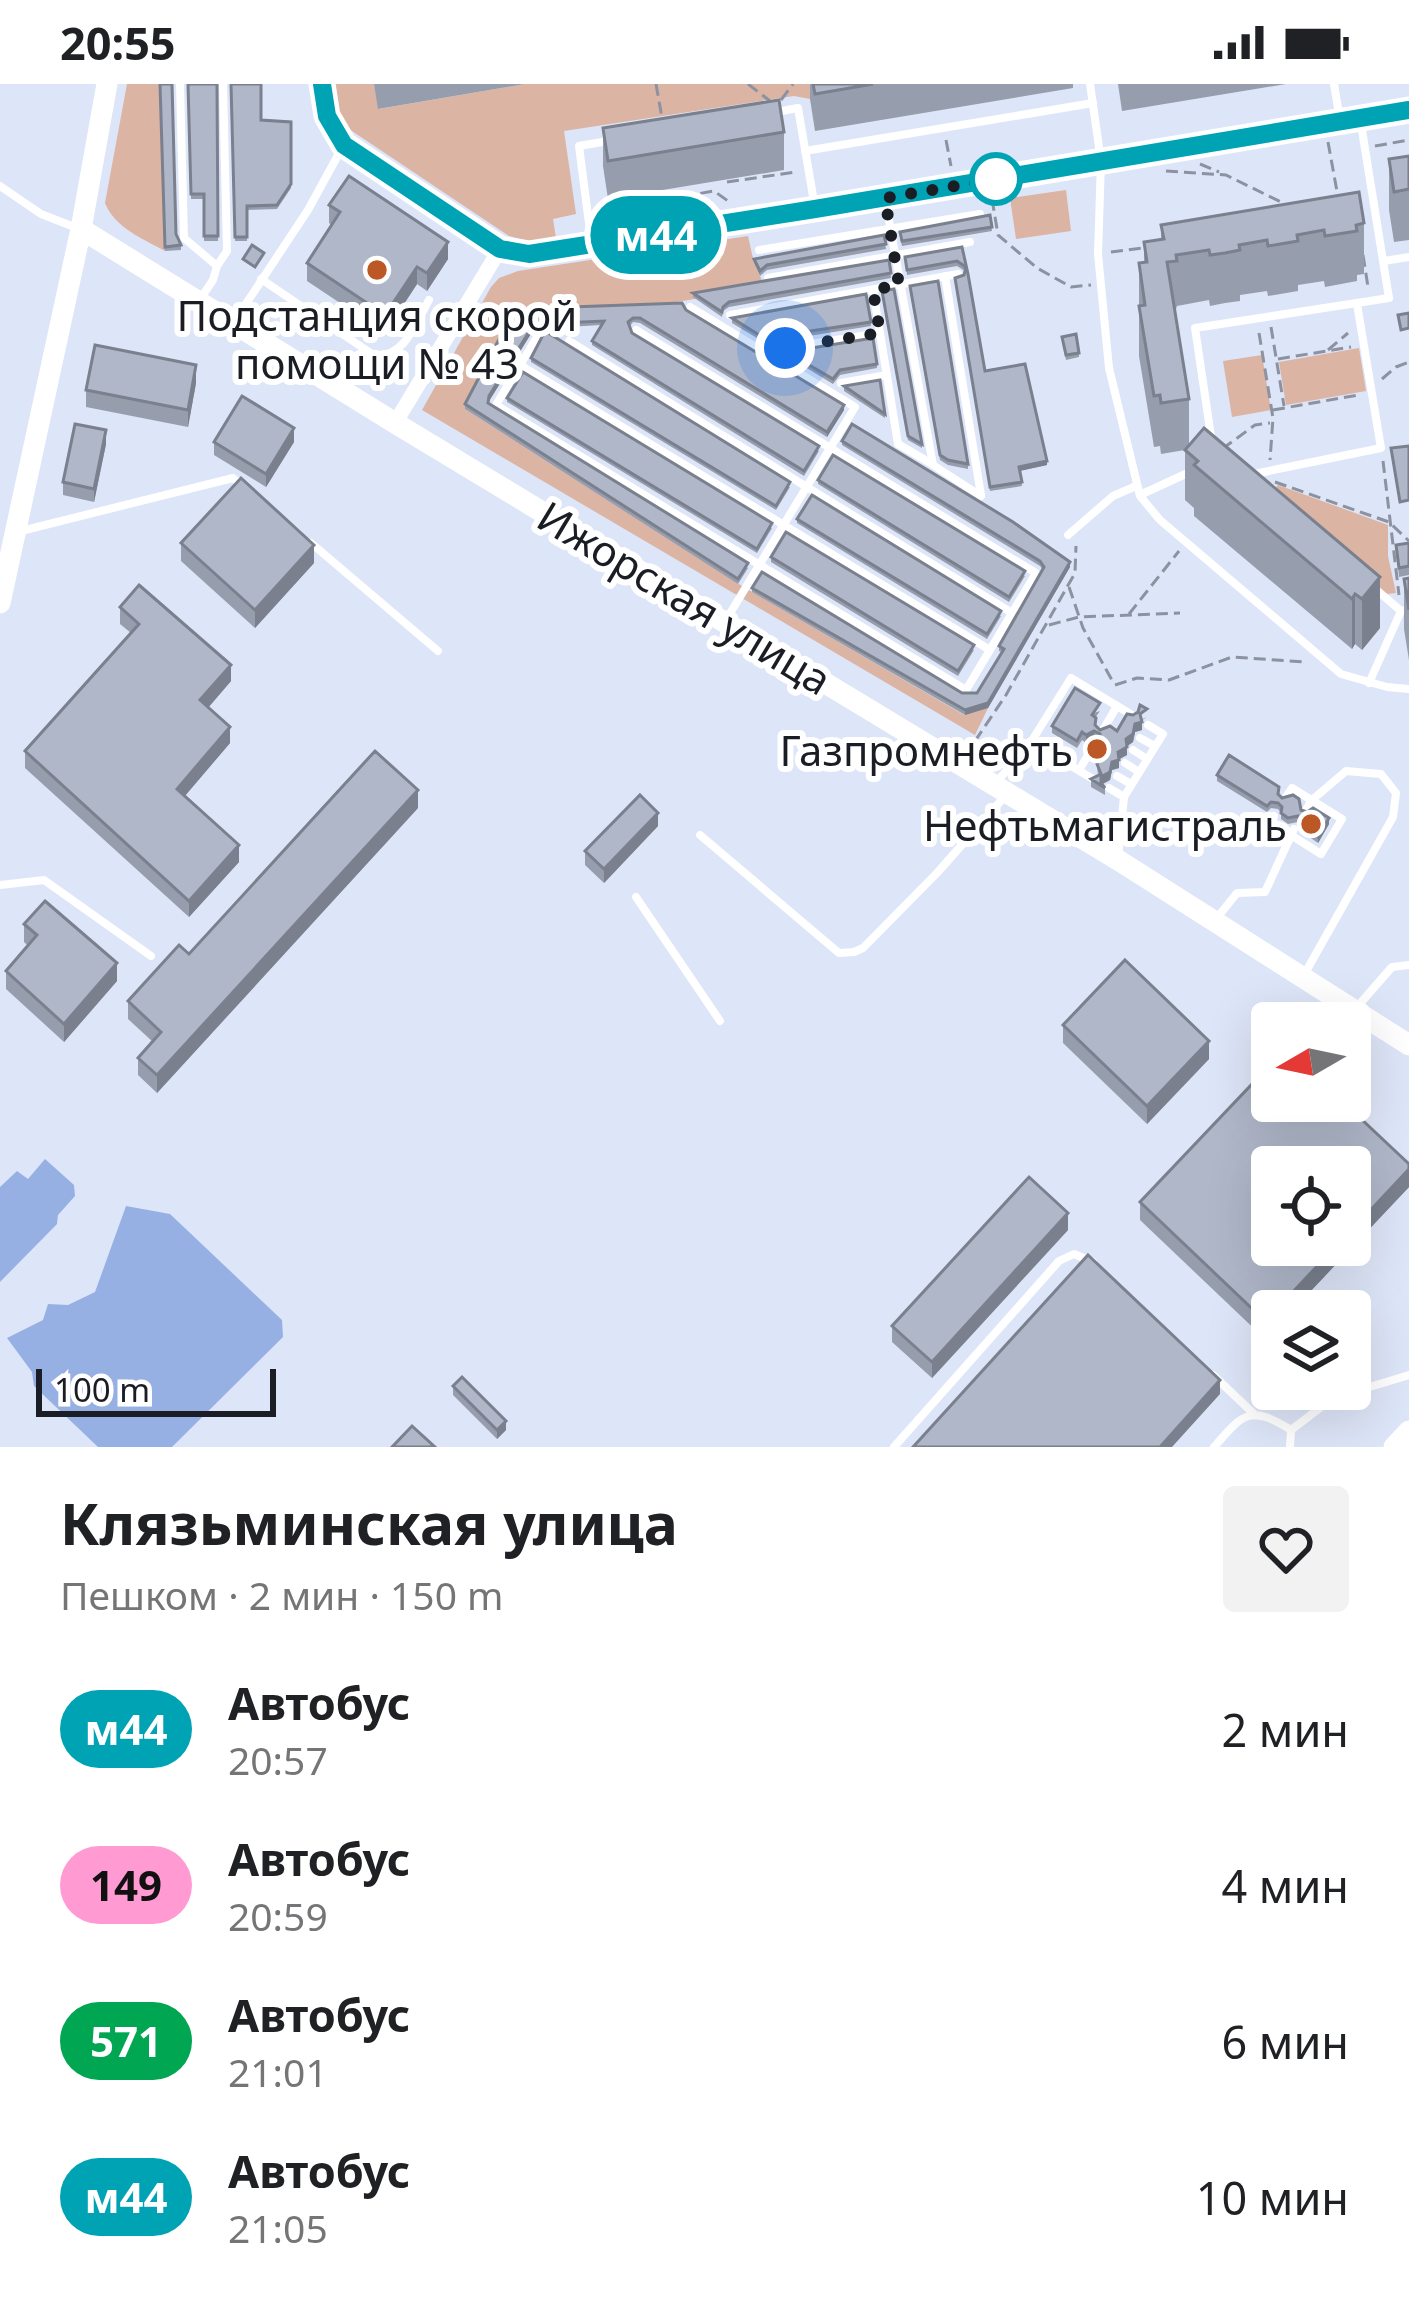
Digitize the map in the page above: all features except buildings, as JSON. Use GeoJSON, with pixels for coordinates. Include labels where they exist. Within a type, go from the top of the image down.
{"type":"FeatureCollection","features":[{"type":"Feature","properties":{"kind":"street"},"geometry":{"type":"LineString","coordinates":[[0,603],[81,229],[107,84]]}},
{"type":"Feature","properties":{"kind":"street"},"geometry":{"type":"LineString","coordinates":[[322,84],[327,116],[344,145],[500,249],[529,254],[1101,161],[1342,127],[1409,110]]}},
{"type":"Feature","properties":{"kind":"street","name":"Ижорская улица"},"geometry":{"type":"LineString","coordinates":[[81,229],[1216,920],[1343,1002]]}},
{"type":"Feature","properties":{"kind":"street"},"geometry":{"type":"LineString","coordinates":[[395,422],[500,249]]}},
{"type":"Feature","properties":{"kind":"street","name":"Ижорская улица"},"geometry":{"type":"LineString","coordinates":[[1371,1020],[1409,1045]]}},
{"type":"Feature","properties":{"kind":"street"},"geometry":{"type":"LineString","coordinates":[[1394,1447],[1409,1431]]}},
{"type":"Feature","properties":{"kind":"lane"},"geometry":{"type":"LineString","coordinates":[[180,84],[184,238],[217,266]]}},
{"type":"Feature","properties":{"kind":"lane"},"geometry":{"type":"LineString","coordinates":[[199,302],[227,251],[224,84]]}},
{"type":"Feature","properties":{"kind":"lane"},"geometry":{"type":"LineString","coordinates":[[1090,84],[1101,161],[1098,254],[1109,368],[1138,491],[1160,520],[1341,674],[1409,689]]}},
{"type":"Feature","properties":{"kind":"lane"},"geometry":{"type":"LineString","coordinates":[[1215,460],[1195,328],[1389,298],[1365,148],[1342,127],[1334,84]]}},
{"type":"Feature","properties":{"kind":"lane"},"geometry":{"type":"LineString","coordinates":[[806,151],[1093,103]]}},
{"type":"Feature","properties":{"kind":"lane"},"geometry":{"type":"LineString","coordinates":[[756,116],[798,108],[815,209]]}},
{"type":"Feature","properties":{"kind":"lane"},"geometry":{"type":"LineString","coordinates":[[592,246],[579,146],[622,139]]}},
{"type":"Feature","properties":{"kind":"lane"},"geometry":{"type":"LineString","coordinates":[[233,323],[308,210],[344,145]]}},
{"type":"Feature","properties":{"kind":"lane"},"geometry":{"type":"LineString","coordinates":[[0,186],[41,214],[81,229]]}},
{"type":"Feature","properties":{"kind":"lane"},"geometry":{"type":"LineString","coordinates":[[885,198],[933,465]]}},
{"type":"Feature","properties":{"kind":"lane"},"geometry":{"type":"LineString","coordinates":[[759,250],[980,214]]}},
{"type":"Feature","properties":{"kind":"lane"},"geometry":{"type":"LineString","coordinates":[[768,278],[970,242]]}},
{"type":"Feature","properties":{"kind":"lane"},"geometry":{"type":"LineString","coordinates":[[1384,261],[1409,257]]}},
{"type":"Feature","properties":{"kind":"lane"},"geometry":{"type":"LineString","coordinates":[[730,316],[958,274]]}},
{"type":"Feature","properties":{"kind":"lane"},"geometry":{"type":"LineString","coordinates":[[873,290],[898,444],[981,496],[945,276]]}},
{"type":"Feature","properties":{"kind":"lane"},"geometry":{"type":"LineString","coordinates":[[261,278],[375,356],[389,356],[401,347],[429,300]]}},
{"type":"Feature","properties":{"kind":"lane"},"geometry":{"type":"LineString","coordinates":[[1260,491],[1242,476],[1381,448],[1358,304]]}},
{"type":"Feature","properties":{"kind":"lane"},"geometry":{"type":"LineString","coordinates":[[690,308],[855,407],[725,622]]}},
{"type":"Feature","properties":{"kind":"lane"},"geometry":{"type":"LineString","coordinates":[[537,338],[496,405],[966,690],[1036,573],[636,330]]}},
{"type":"Feature","properties":{"kind":"lane"},"geometry":{"type":"LineString","coordinates":[[785,348],[880,333]]}},
{"type":"Feature","properties":{"kind":"lane"},"geometry":{"type":"LineString","coordinates":[[569,341],[1012,613]]}},
{"type":"Feature","properties":{"kind":"lane"},"geometry":{"type":"LineString","coordinates":[[520,365],[990,650]]}},
{"type":"Feature","properties":{"kind":"lane"},"geometry":{"type":"LineString","coordinates":[[841,383],[887,376]]}},
{"type":"Feature","properties":{"kind":"lane"},"geometry":{"type":"LineString","coordinates":[[1068,535],[1113,496],[1196,469]]}},
{"type":"Feature","properties":{"kind":"lane"},"geometry":{"type":"LineString","coordinates":[[16,532],[233,478],[250,492]]}},
{"type":"Feature","properties":{"kind":"lane"},"geometry":{"type":"LineString","coordinates":[[302,535],[438,651]]}},
{"type":"Feature","properties":{"kind":"lane"},"geometry":{"type":"LineString","coordinates":[[1366,581],[1405,611],[1369,683]]}},
{"type":"Feature","properties":{"kind":"lane"},"geometry":{"type":"LineString","coordinates":[[700,835],[839,953],[854,952],[937,873],[1002,789],[1071,678],[1132,715]]}},
{"type":"Feature","properties":{"kind":"lane"},"geometry":{"type":"LineString","coordinates":[[1103,730],[1118,706]]}},
{"type":"Feature","properties":{"kind":"lane"},"geometry":{"type":"LineString","coordinates":[[1110,719],[1124,728]]}},
{"type":"Feature","properties":{"kind":"lane"},"geometry":{"type":"LineString","coordinates":[[1118,860],[1124,797],[1163,734],[1148,725]]}},
{"type":"Feature","properties":{"kind":"lane"},"geometry":{"type":"LineString","coordinates":[[1140,738],[1155,746]]}},
{"type":"Feature","properties":{"kind":"lane"},"geometry":{"type":"LineString","coordinates":[[1031,742],[1093,779]]}},
{"type":"Feature","properties":{"kind":"lane"},"geometry":{"type":"LineString","coordinates":[[1078,770],[1093,747]]}},
{"type":"Feature","properties":{"kind":"lane"},"geometry":{"type":"LineString","coordinates":[[1132,750],[1147,759]]}},
{"type":"Feature","properties":{"kind":"lane"},"geometry":{"type":"LineString","coordinates":[[1086,758],[1101,766]]}},
{"type":"Feature","properties":{"kind":"lane"},"geometry":{"type":"LineString","coordinates":[[1125,763],[1139,772]]}},
{"type":"Feature","properties":{"kind":"lane"},"geometry":{"type":"LineString","coordinates":[[1303,976],[1394,817],[1396,793],[1381,774],[1346,771],[1306,810]]}},
{"type":"Feature","properties":{"kind":"lane"},"geometry":{"type":"LineString","coordinates":[[1117,776],[1131,784]]}},
{"type":"Feature","properties":{"kind":"lane"},"geometry":{"type":"LineString","coordinates":[[1109,788],[1124,797]]}},
{"type":"Feature","properties":{"kind":"lane"},"geometry":{"type":"LineString","coordinates":[[1274,817],[1270,822],[1309,842],[1321,854],[1342,820],[1326,816],[1292,788],[1286,797]]}},
{"type":"Feature","properties":{"kind":"lane"},"geometry":{"type":"LineString","coordinates":[[1216,920],[1237,893],[1265,892],[1292,832]]}},
{"type":"Feature","properties":{"kind":"lane"},"geometry":{"type":"LineString","coordinates":[[0,885],[44,880],[151,956]]}},
{"type":"Feature","properties":{"kind":"lane"},"geometry":{"type":"LineString","coordinates":[[635,897],[720,1021]]}},
{"type":"Feature","properties":{"kind":"lane"},"geometry":{"type":"LineString","coordinates":[[1362,1002],[1392,967],[1407,966]]}},
{"type":"Feature","properties":{"kind":"lane"},"geometry":{"type":"LineString","coordinates":[[894,1447],[1059,1261],[1074,1254],[1090,1259],[1106,1275]]}},
{"type":"Feature","properties":{"kind":"lane"},"geometry":{"type":"LineString","coordinates":[[1206,1368],[1256,1415]]}},
{"type":"Feature","properties":{"kind":"lane"},"geometry":{"type":"LineString","coordinates":[[1290,1447],[1291,1430],[1333,1398],[1409,1375]]}},
{"type":"Feature","properties":{"kind":"lane"},"geometry":{"type":"LineString","coordinates":[[1214,1447],[1240,1417],[1256,1415],[1291,1430]]}},
{"type":"Feature","properties":{"kind":"path"},"geometry":{"type":"LineString","coordinates":[[656,84],[665,132]]}},
{"type":"Feature","properties":{"kind":"path"},"geometry":{"type":"LineString","coordinates":[[748,84],[777,106],[793,84]]}},
{"type":"Feature","properties":{"kind":"path"},"geometry":{"type":"LineString","coordinates":[[1342,127],[1336,195],[1343,206]]}},
{"type":"Feature","properties":{"kind":"path"},"geometry":{"type":"LineString","coordinates":[[944,128],[951,168]]}},
{"type":"Feature","properties":{"kind":"path"},"geometry":{"type":"LineString","coordinates":[[1365,148],[1409,140]]}},
{"type":"Feature","properties":{"kind":"path"},"geometry":{"type":"LineString","coordinates":[[1197,163],[1300,212]]}},
{"type":"Feature","properties":{"kind":"path"},"geometry":{"type":"LineString","coordinates":[[727,182],[809,170]]}},
{"type":"Feature","properties":{"kind":"path"},"geometry":{"type":"LineString","coordinates":[[1152,170],[1226,175]]}},
{"type":"Feature","properties":{"kind":"path"},"geometry":{"type":"LineString","coordinates":[[589,211],[714,191],[731,203]]}},
{"type":"Feature","properties":{"kind":"path"},"geometry":{"type":"LineString","coordinates":[[662,200],[667,233]]}},
{"type":"Feature","properties":{"kind":"path"},"geometry":{"type":"LineString","coordinates":[[998,235],[1037,268],[1071,287],[1101,284]]}},
{"type":"Feature","properties":{"kind":"path"},"geometry":{"type":"LineString","coordinates":[[1361,241],[1371,301]]}},
{"type":"Feature","properties":{"kind":"path"},"geometry":{"type":"LineString","coordinates":[[1098,254],[1142,248]]}},
{"type":"Feature","properties":{"kind":"path"},"geometry":{"type":"LineString","coordinates":[[1269,317],[1284,408]]}},
{"type":"Feature","properties":{"kind":"path"},"geometry":{"type":"LineString","coordinates":[[1257,319],[1271,410],[1270,470]]}},
{"type":"Feature","properties":{"kind":"path"},"geometry":{"type":"LineString","coordinates":[[1326,351],[1361,323]]}},
{"type":"Feature","properties":{"kind":"path"},"geometry":{"type":"LineString","coordinates":[[1276,359],[1364,345]]}},
{"type":"Feature","properties":{"kind":"path"},"geometry":{"type":"LineString","coordinates":[[1271,410],[1372,391],[1396,367],[1409,362]]}},
{"type":"Feature","properties":{"kind":"path"},"geometry":{"type":"LineString","coordinates":[[1215,460],[1222,448],[1255,424],[1272,422]]}},
{"type":"Feature","properties":{"kind":"path"},"geometry":{"type":"LineString","coordinates":[[1381,448],[1405,611]]}},
{"type":"Feature","properties":{"kind":"path"},"geometry":{"type":"LineString","coordinates":[[1252,474],[1389,522],[1409,541]]}},
{"type":"Feature","properties":{"kind":"path"},"geometry":{"type":"LineString","coordinates":[[975,741],[1076,573],[1076,546],[1068,535]]}},
{"type":"Feature","properties":{"kind":"path"},"geometry":{"type":"LineString","coordinates":[[1128,615],[1186,542]]}},
{"type":"Feature","properties":{"kind":"path"},"geometry":{"type":"LineString","coordinates":[[1069,586],[1079,617],[1115,685],[1137,678],[1169,680],[1232,657],[1329,664]]}},
{"type":"Feature","properties":{"kind":"path"},"geometry":{"type":"LineString","coordinates":[[1048,625],[1079,617],[1180,613]]}},
{"type":"Feature","properties":{"kind":"shaded area"},"geometry":{"type":"Polygon","coordinates":[[[127,84],[160,84],[165,251],[122,226],[105,203],[127,84]]]}},
{"type":"Feature","properties":{"kind":"shaded area"},"geometry":{"type":"Polygon","coordinates":[[[333,84],[374,84],[379,109],[525,84],[897,84],[564,131],[576,214],[553,219],[556,238],[528,241],[509,236],[349,129],[339,115],[333,84]]]}},
{"type":"Feature","properties":{"kind":"shaded area"},"geometry":{"type":"Polygon","coordinates":[[[1066,190],[1071,231],[1016,239],[1010,198],[1066,190]]]}},
{"type":"Feature","properties":{"kind":"shaded area"},"geometry":{"type":"Polygon","coordinates":[[[748,236],[765,287],[647,307],[516,314],[465,409],[737,583],[964,715],[988,708],[975,735],[422,410],[499,278],[518,271],[748,236]]]}},
{"type":"Feature","properties":{"kind":"shaded area"},"geometry":{"type":"Polygon","coordinates":[[[1359,348],[1366,391],[1286,405],[1279,362],[1359,348]]]}},
{"type":"Feature","properties":{"kind":"shaded area"},"geometry":{"type":"Polygon","coordinates":[[[1262,355],[1271,410],[1232,417],[1223,361],[1262,355]]]}},
{"type":"Feature","properties":{"kind":"shaded area"},"geometry":{"type":"Polygon","coordinates":[[[1278,485],[1388,525],[1388,556],[1396,593],[1380,591],[1270,495],[1278,485]]]}},
{"type":"Feature","properties":{"kind":"water"},"geometry":{"type":"Polygon","coordinates":[[[45,1159],[74,1185],[75,1196],[58,1215],[57,1224],[0,1282],[0,1187],[17,1171],[28,1179],[45,1159]]]}},
{"type":"Feature","properties":{"kind":"water"},"geometry":{"type":"Polygon","coordinates":[[[126,1206],[170,1214],[282,1320],[283,1337],[172,1447],[98,1447],[34,1386],[32,1372],[7,1338],[43,1320],[48,1304],[68,1305],[95,1292],[126,1206]]]}},
{"type":"Feature","properties":{"kind":"bus line","name":"м44"},"geometry":{"type":"LineString","coordinates":[[322,84],[327,116],[344,145],[500,249],[529,254],[1409,110]]}},
{"type":"Feature","properties":{"kind":"place","name":"Подстанция скорой помощи № 43"},"geometry":{"type":"Point","coordinates":[377,270]}},
{"type":"Feature","properties":{"kind":"place","name":"Газпромнефть"},"geometry":{"type":"Point","coordinates":[1097,749]}},
{"type":"Feature","properties":{"kind":"place","name":"Нефтьмагистраль"},"geometry":{"type":"Point","coordinates":[1311,824]}},
{"type":"Feature","properties":{"kind":"route"},"geometry":{"type":"LineString","coordinates":[[785,348],[880,333],[873,290],[899,285],[885,198],[996,179]]}}]}
